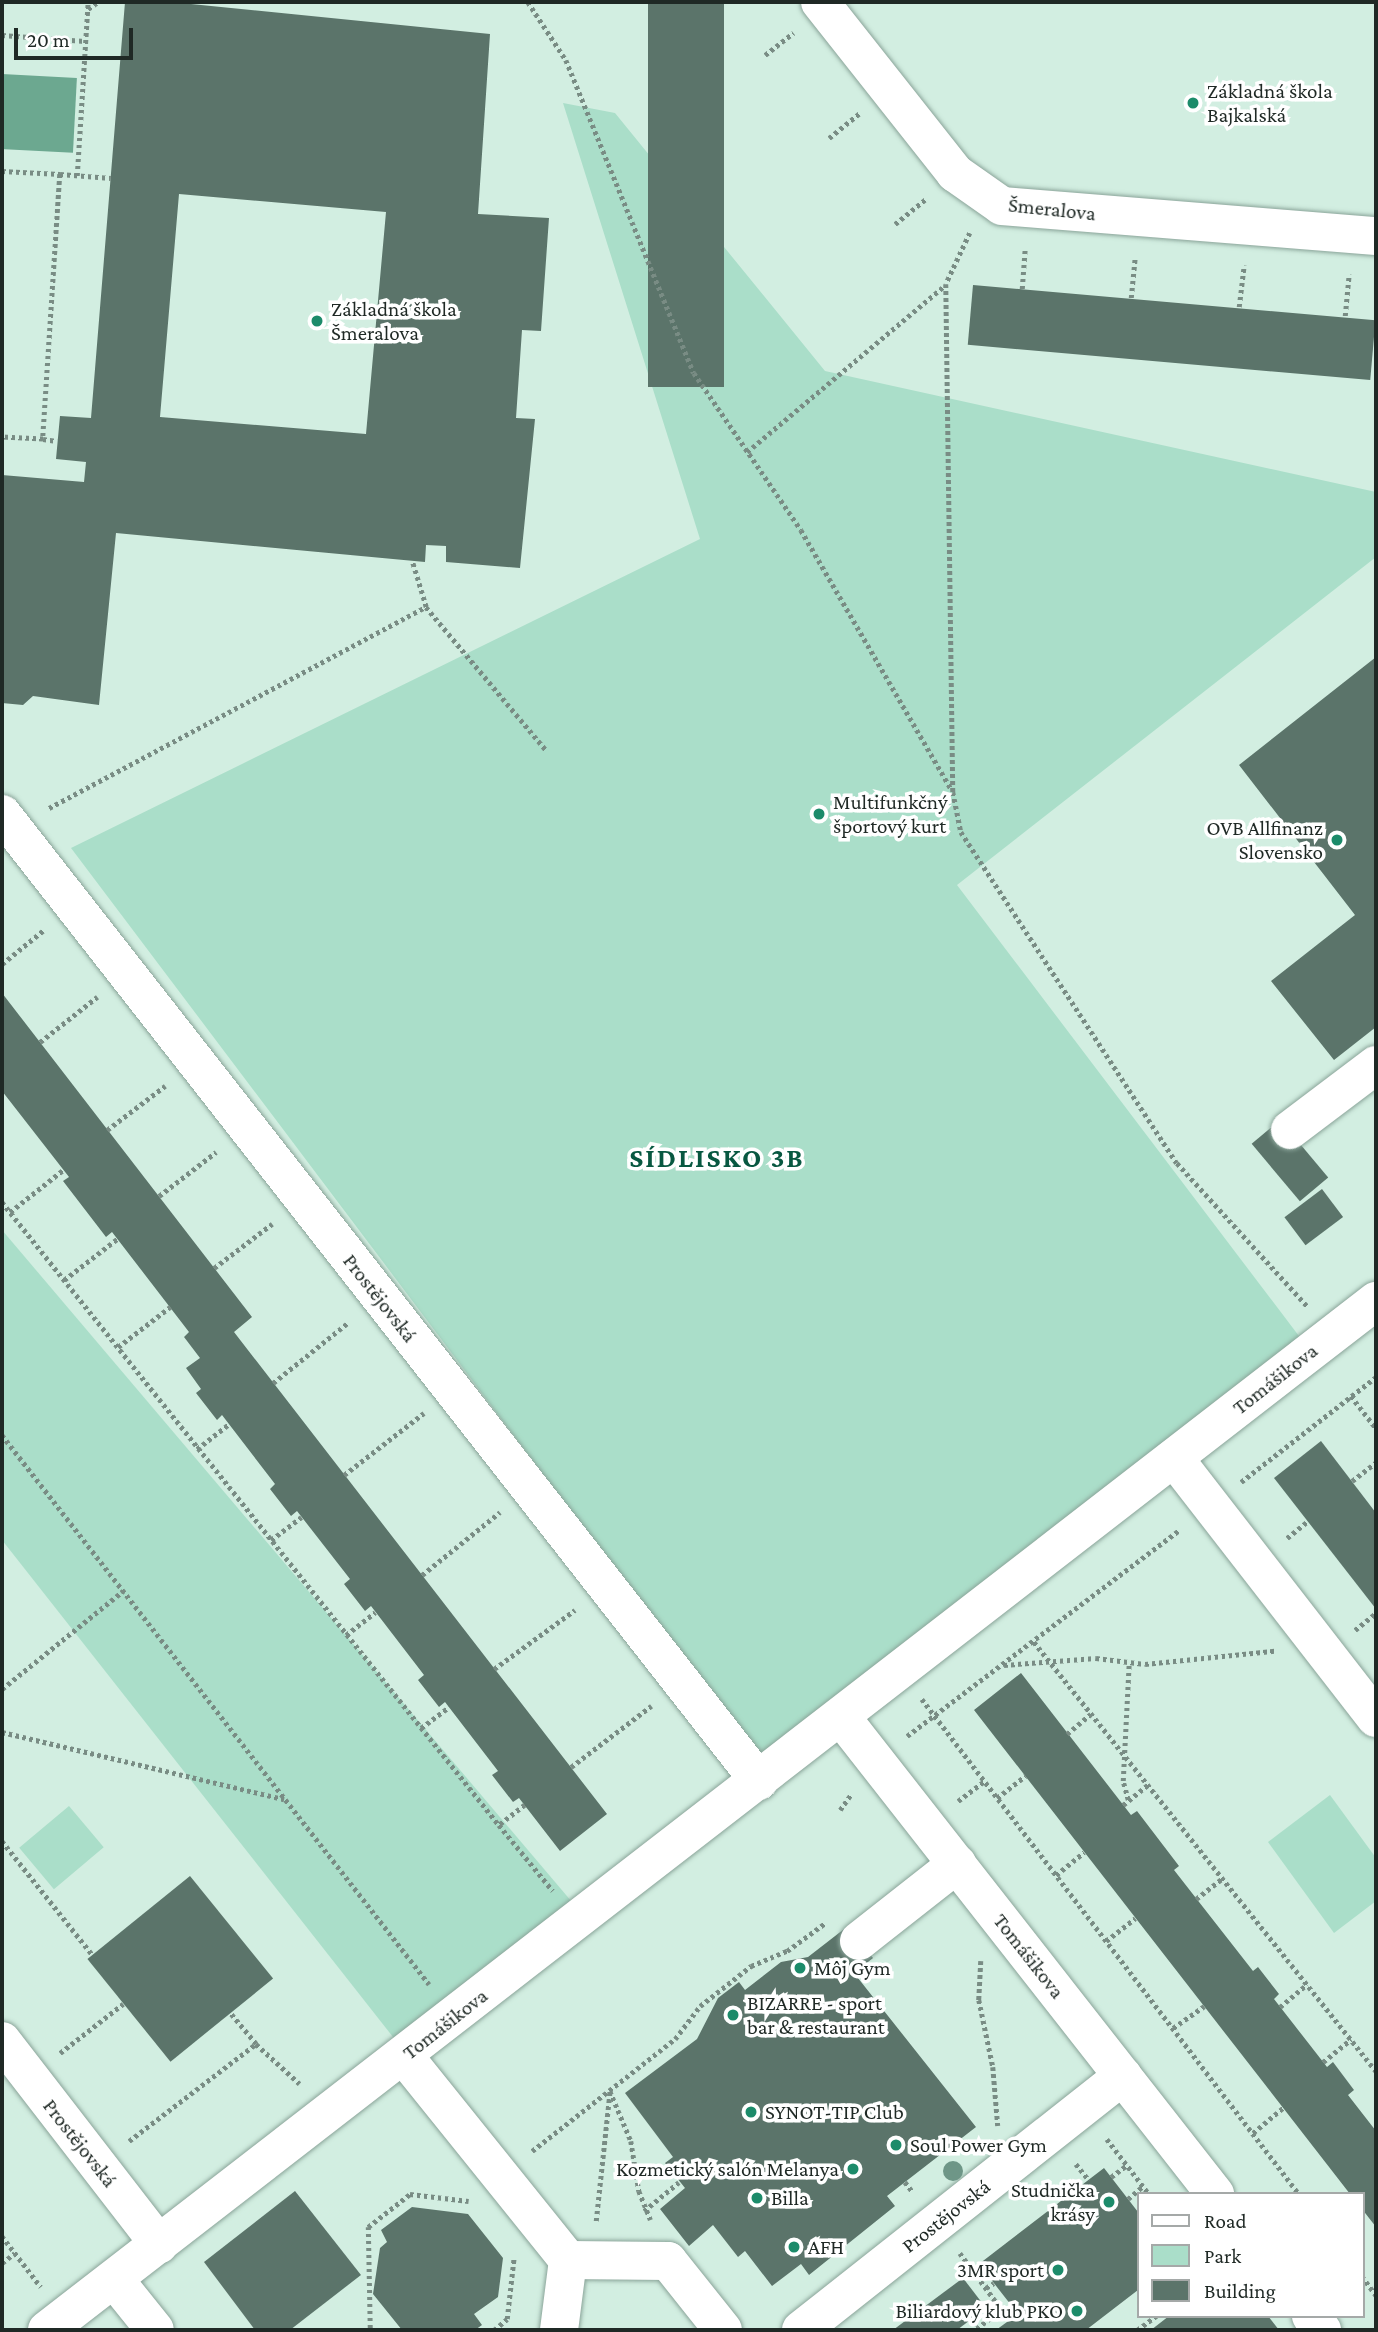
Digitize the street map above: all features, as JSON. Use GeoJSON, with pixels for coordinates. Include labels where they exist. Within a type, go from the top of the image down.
{"type":"FeatureCollection","features":[{"type":"Feature","properties":{"kind":"street","name":"Šmeralova"},"geometry":{"type":"LineString","coordinates":[[810,15],[955,173],[1002,206],[1363,249]]}},
{"type":"Feature","properties":{"kind":"street","name":"Prostějovská"},"geometry":{"type":"LineString","coordinates":[[7,821],[759,1782]]}},
{"type":"Feature","properties":{"kind":"street"},"geometry":{"type":"LineString","coordinates":[[1290,1130],[1376,1065]]}},
{"type":"Feature","properties":{"kind":"street","name":"Tomášikova"},"geometry":{"type":"LineString","coordinates":[[47,2313],[114,2279],[842,1718],[1376,1301]]}},
{"type":"Feature","properties":{"kind":"street"},"geometry":{"type":"LineString","coordinates":[[1174,1458],[1211,1505],[1336,1638],[1376,1718]]}},
{"type":"Feature","properties":{"kind":"street","name":"Tomášikova"},"geometry":{"type":"LineString","coordinates":[[842,1718],[1213,2192]]}},
{"type":"Feature","properties":{"kind":"street"},"geometry":{"type":"LineString","coordinates":[[859,1941],[957,1864]]}},
{"type":"Feature","properties":{"kind":"street","name":"Prostějovská"},"geometry":{"type":"LineString","coordinates":[[2,2041],[159,2244]]}},
{"type":"Feature","properties":{"kind":"street"},"geometry":{"type":"LineString","coordinates":[[404,2056],[568,2260],[559,2330]]}},
{"type":"Feature","properties":{"kind":"street","name":"Prostějovská"},"geometry":{"type":"LineString","coordinates":[[801,2330],[1123,2076]]}},
{"type":"Feature","properties":{"kind":"street"},"geometry":{"type":"LineString","coordinates":[[568,2260],[667,2261],[723,2330]]}},
{"type":"Feature","properties":{"kind":"street"},"geometry":{"type":"LineString","coordinates":[[114,2279],[155,2330]]}},
{"type":"Feature","properties":{"kind":"path"},"geometry":{"type":"LineString","coordinates":[[78,176],[88,2]]}},
{"type":"Feature","properties":{"kind":"path"},"geometry":{"type":"LineString","coordinates":[[88,9],[98,2]]}},
{"type":"Feature","properties":{"kind":"path"},"geometry":{"type":"LineString","coordinates":[[528,2],[566,60],[694,373],[801,530],[953,792]]}},
{"type":"Feature","properties":{"kind":"path"},"geometry":{"type":"LineString","coordinates":[[765,55],[810,15]]}},
{"type":"Feature","properties":{"kind":"path"},"geometry":{"type":"LineString","coordinates":[[2,35],[85,41]]}},
{"type":"Feature","properties":{"kind":"path"},"geometry":{"type":"LineString","coordinates":[[829,138],[866,108]]}},
{"type":"Feature","properties":{"kind":"path"},"geometry":{"type":"LineString","coordinates":[[2,171],[111,178]]}},
{"type":"Feature","properties":{"kind":"path"},"geometry":{"type":"LineString","coordinates":[[43,439],[60,174]]}},
{"type":"Feature","properties":{"kind":"path"},"geometry":{"type":"LineString","coordinates":[[895,224],[936,191]]}},
{"type":"Feature","properties":{"kind":"path"},"geometry":{"type":"LineString","coordinates":[[747,452],[946,284],[971,232]]}},
{"type":"Feature","properties":{"kind":"path"},"geometry":{"type":"LineString","coordinates":[[1022,289],[1026,236]]}},
{"type":"Feature","properties":{"kind":"path"},"geometry":{"type":"LineString","coordinates":[[1131,298],[1136,245]]}},
{"type":"Feature","properties":{"kind":"path"},"geometry":{"type":"LineString","coordinates":[[1345,316],[1363,249]]}},
{"type":"Feature","properties":{"kind":"path"},"geometry":{"type":"LineString","coordinates":[[1239,307],[1245,254]]}},
{"type":"Feature","properties":{"kind":"path"},"geometry":{"type":"LineString","coordinates":[[946,284],[953,792],[961,832],[1177,1163],[1311,1310]]}},
{"type":"Feature","properties":{"kind":"path"},"geometry":{"type":"LineString","coordinates":[[2,437],[57,440]]}},
{"type":"Feature","properties":{"kind":"path"},"geometry":{"type":"LineString","coordinates":[[412,561],[426,607],[547,751]]}},
{"type":"Feature","properties":{"kind":"path"},"geometry":{"type":"LineString","coordinates":[[7,821],[426,607]]}},
{"type":"Feature","properties":{"kind":"path"},"geometry":{"type":"LineString","coordinates":[[2,964],[49,926]]}},
{"type":"Feature","properties":{"kind":"path"},"geometry":{"type":"LineString","coordinates":[[40,1042],[101,994]]}},
{"type":"Feature","properties":{"kind":"path"},"geometry":{"type":"LineString","coordinates":[[107,1130],[169,1083]]}},
{"type":"Feature","properties":{"kind":"path"},"geometry":{"type":"LineString","coordinates":[[159,1196],[220,1149]]}},
{"type":"Feature","properties":{"kind":"path"},"geometry":{"type":"LineString","coordinates":[[10,1212],[63,1170]]}},
{"type":"Feature","properties":{"kind":"path"},"geometry":{"type":"LineString","coordinates":[[2,1202],[558,1898]]}},
{"type":"Feature","properties":{"kind":"path"},"geometry":{"type":"LineString","coordinates":[[214,1268],[276,1221]]}},
{"type":"Feature","properties":{"kind":"path"},"geometry":{"type":"LineString","coordinates":[[64,1280],[117,1240]]}},
{"type":"Feature","properties":{"kind":"path"},"geometry":{"type":"LineString","coordinates":[[118,1347],[170,1307]]}},
{"type":"Feature","properties":{"kind":"path"},"geometry":{"type":"LineString","coordinates":[[273,1383],[353,1318]]}},
{"type":"Feature","properties":{"kind":"path"},"geometry":{"type":"LineString","coordinates":[[936,1717],[1376,1377]]}},
{"type":"Feature","properties":{"kind":"path"},"geometry":{"type":"LineString","coordinates":[[1351,1396],[1376,1428]]}},
{"type":"Feature","properties":{"kind":"path"},"geometry":{"type":"LineString","coordinates":[[344,1475],[426,1411]]}},
{"type":"Feature","properties":{"kind":"path"},"geometry":{"type":"LineString","coordinates":[[197,1448],[229,1424]]}},
{"type":"Feature","properties":{"kind":"path"},"geometry":{"type":"LineString","coordinates":[[2,1435],[436,1993],[444,2025]]}},
{"type":"Feature","properties":{"kind":"path"},"geometry":{"type":"LineString","coordinates":[[1352,1481],[1376,1462]]}},
{"type":"Feature","properties":{"kind":"path"},"geometry":{"type":"LineString","coordinates":[[422,1575],[503,1510]]}},
{"type":"Feature","properties":{"kind":"path"},"geometry":{"type":"LineString","coordinates":[[271,1540],[301,1517]]}},
{"type":"Feature","properties":{"kind":"path"},"geometry":{"type":"LineString","coordinates":[[1283,1541],[1308,1521]]}},
{"type":"Feature","properties":{"kind":"path"},"geometry":{"type":"LineString","coordinates":[[2,1689],[123,1591]]}},
{"type":"Feature","properties":{"kind":"path"},"geometry":{"type":"LineString","coordinates":[[494,1669],[580,1606]]}},
{"type":"Feature","properties":{"kind":"path"},"geometry":{"type":"LineString","coordinates":[[346,1634],[375,1612]]}},
{"type":"Feature","properties":{"kind":"path"},"geometry":{"type":"LineString","coordinates":[[1003,1665],[1096,1658],[1145,1664],[1336,1638],[1376,1613]]}},
{"type":"Feature","properties":{"kind":"path"},"geometry":{"type":"LineString","coordinates":[[1034,1642],[1376,2071]]}},
{"type":"Feature","properties":{"kind":"path"},"geometry":{"type":"LineString","coordinates":[[1128,1800],[1123,1782],[1129,1662]]}},
{"type":"Feature","properties":{"kind":"path"},"geometry":{"type":"LineString","coordinates":[[901,1671],[1297,2192]]}},
{"type":"Feature","properties":{"kind":"path"},"geometry":{"type":"LineString","coordinates":[[571,1767],[654,1704]]}},
{"type":"Feature","properties":{"kind":"path"},"geometry":{"type":"LineString","coordinates":[[421,1728],[449,1707]]}},
{"type":"Feature","properties":{"kind":"path"},"geometry":{"type":"LineString","coordinates":[[1067,1734],[1091,1714]]}},
{"type":"Feature","properties":{"kind":"path"},"geometry":{"type":"LineString","coordinates":[[2,1732],[284,1799]]}},
{"type":"Feature","properties":{"kind":"path"},"geometry":{"type":"LineString","coordinates":[[997,1798],[1025,1776]]}},
{"type":"Feature","properties":{"kind":"path"},"geometry":{"type":"LineString","coordinates":[[926,1825],[985,1781]]}},
{"type":"Feature","properties":{"kind":"path"},"geometry":{"type":"LineString","coordinates":[[1123,1805],[1147,1785]]}},
{"type":"Feature","properties":{"kind":"path"},"geometry":{"type":"LineString","coordinates":[[499,1825],[525,1805]]}},
{"type":"Feature","properties":{"kind":"path"},"geometry":{"type":"LineString","coordinates":[[2,1841],[92,1954]]}},
{"type":"Feature","properties":{"kind":"path"},"geometry":{"type":"LineString","coordinates":[[1056,1875],[1084,1852]]}},
{"type":"Feature","properties":{"kind":"path"},"geometry":{"type":"LineString","coordinates":[[1196,1899],[1223,1878]]}},
{"type":"Feature","properties":{"kind":"path"},"geometry":{"type":"LineString","coordinates":[[1106,1941],[1135,1918]]}},
{"type":"Feature","properties":{"kind":"path"},"geometry":{"type":"LineString","coordinates":[[530,2151],[675,2039],[700,2006],[751,1966],[787,1951],[828,1921]]}},
{"type":"Feature","properties":{"kind":"path"},"geometry":{"type":"LineString","coordinates":[[981,1956],[979,2000],[993,2067],[998,2175]]}},
{"type":"Feature","properties":{"kind":"path"},"geometry":{"type":"LineString","coordinates":[[1280,2007],[1307,1984]]}},
{"type":"Feature","properties":{"kind":"path"},"geometry":{"type":"LineString","coordinates":[[29,2076],[123,2004]]}},
{"type":"Feature","properties":{"kind":"path"},"geometry":{"type":"LineString","coordinates":[[1173,2028],[1204,2006]]}},
{"type":"Feature","properties":{"kind":"path"},"geometry":{"type":"LineString","coordinates":[[230,2013],[256,2044],[309,2092]]}},
{"type":"Feature","properties":{"kind":"path"},"geometry":{"type":"LineString","coordinates":[[1324,2062],[1351,2039]]}},
{"type":"Feature","properties":{"kind":"path"},"geometry":{"type":"LineString","coordinates":[[98,2165],[256,2044]]}},
{"type":"Feature","properties":{"kind":"path"},"geometry":{"type":"LineString","coordinates":[[610,2090],[631,2141],[644,2211],[679,2182]]}},
{"type":"Feature","properties":{"kind":"path"},"geometry":{"type":"LineString","coordinates":[[587,2222],[595,2232],[610,2090]]}},
{"type":"Feature","properties":{"kind":"path"},"geometry":{"type":"LineString","coordinates":[[1253,2133],[1283,2108]]}},
{"type":"Feature","properties":{"kind":"path"},"geometry":{"type":"LineString","coordinates":[[1082,2109],[1148,2192]]}},
{"type":"Feature","properties":{"kind":"path"},"geometry":{"type":"LineString","coordinates":[[522,2141],[538,2162]]}},
{"type":"Feature","properties":{"kind":"path"},"geometry":{"type":"LineString","coordinates":[[1111,2177],[1127,2165]]}},
{"type":"Feature","properties":{"kind":"path"},"geometry":{"type":"LineString","coordinates":[[1136,2192],[1143,2186]]}},
{"type":"Feature","properties":{"kind":"path"},"geometry":{"type":"LineString","coordinates":[[1128,2199],[1136,2192]]}},
{"type":"Feature","properties":{"kind":"path"},"geometry":{"type":"LineString","coordinates":[[370,2329],[368,2227],[410,2194],[468,2200],[476,2210]]}},
{"type":"Feature","properties":{"kind":"path"},"geometry":{"type":"LineString","coordinates":[[937,2223],[1010,2320]]}},
{"type":"Feature","properties":{"kind":"path"},"geometry":{"type":"LineString","coordinates":[[2,2236],[15,2253],[47,2313]]}},
{"type":"Feature","properties":{"kind":"path"},"geometry":{"type":"LineString","coordinates":[[494,2330],[507,2319],[514,2257],[507,2247]]}},
{"type":"Feature","properties":{"kind":"path"},"geometry":{"type":"LineString","coordinates":[[2,2263],[15,2253]]}},
{"type":"Feature","properties":{"kind":"path"},"geometry":{"type":"LineString","coordinates":[[986,2288],[994,2283]]}},
{"type":"Feature","properties":{"kind":"path"},"geometry":{"type":"LineString","coordinates":[[1374,2288],[1376,2295]]}},
{"type":"Feature","properties":{"kind":"path"},"geometry":{"type":"LineString","coordinates":[[975,2330],[1002,2310]]}},
{"type":"Feature","properties":{"kind":"path"},"geometry":{"type":"LineString","coordinates":[[1137,2330],[1153,2318]]}},
{"type":"Feature","properties":{"kind":"green space"},"geometry":{"type":"Polygon","coordinates":[[[563,103],[615,113],[825,371],[1376,492],[1376,557],[957,885],[1308,1348],[769,1774],[71,848],[700,539],[563,103]]]}},
{"type":"Feature","properties":{"kind":"green space"},"geometry":{"type":"Polygon","coordinates":[[[2,1230],[583,1915],[404,2051],[2,1540],[2,1230]]]}},
{"type":"Feature","properties":{"kind":"green space"},"geometry":{"type":"Polygon","coordinates":[[[1330,1795],[1376,1858],[1376,1901],[1334,1933],[1268,1842],[1330,1795]]]}},
{"type":"Feature","properties":{"kind":"green space"},"geometry":{"type":"Polygon","coordinates":[[[69,1806],[104,1847],[54,1889],[19,1848],[69,1806]]]}},
{"type":"Feature","properties":{"kind":"shaded area"},"geometry":{"type":"Polygon","coordinates":[[[2,74],[77,78],[73,153],[2,149],[2,74]]]}},
{"type":"Feature","properties":{"kind":"building"},"geometry":{"type":"Polygon","coordinates":[[[125,2],[171,2],[490,34],[478,214],[549,218],[541,331],[522,330],[516,418],[535,419],[520,568],[446,562],[446,546],[426,545],[425,562],[116,533],[99,705],[33,696],[23,705],[2,703],[2,475],[84,482],[86,462],[56,459],[60,416],[91,418],[125,2]],[[179,194],[160,417],[366,434],[386,212],[179,194]]]}},
{"type":"Feature","properties":{"kind":"building"},"geometry":{"type":"Polygon","coordinates":[[[648,2],[724,2],[724,387],[648,387],[648,2]]]}},
{"type":"Feature","properties":{"kind":"building"},"geometry":{"type":"Polygon","coordinates":[[[973,285],[1375,320],[1370,380],[968,345],[973,285]]]}},
{"type":"Feature","properties":{"kind":"building","name":"OVB Allfinanz Slovensko"},"geometry":{"type":"Polygon","coordinates":[[[1376,657],[1376,1027],[1334,1060],[1271,981],[1355,915],[1239,765],[1376,657]]]}},
{"type":"Feature","properties":{"kind":"building"},"geometry":{"type":"Polygon","coordinates":[[[2,993],[252,1317],[234,1332],[607,1814],[560,1851],[519,1798],[513,1802],[492,1775],[498,1771],[445,1702],[439,1707],[418,1680],[424,1675],[371,1606],[365,1611],[344,1584],[350,1579],[297,1511],[291,1516],[270,1489],[275,1484],[222,1415],[217,1420],[196,1393],[201,1389],[186,1368],[200,1358],[184,1337],[189,1332],[112,1232],[106,1237],[63,1181],[69,1177],[2,1091],[2,993]]]}},
{"type":"Feature","properties":{"kind":"building"},"geometry":{"type":"Polygon","coordinates":[[[1280,1120],[1328,1177],[1300,1201],[1252,1144],[1280,1120]]]}},
{"type":"Feature","properties":{"kind":"building"},"geometry":{"type":"Polygon","coordinates":[[[1322,1189],[1343,1217],[1306,1245],[1284,1217],[1322,1189]]]}},
{"type":"Feature","properties":{"kind":"building"},"geometry":{"type":"Polygon","coordinates":[[[1321,1441],[1376,1513],[1376,1609],[1274,1478],[1321,1441]]]}},
{"type":"Feature","properties":{"kind":"building"},"geometry":{"type":"Polygon","coordinates":[[[1021,1673],[1131,1815],[1137,1811],[1179,1866],[1174,1870],[1253,1971],[1258,1967],[1279,1994],[1274,1999],[1327,2067],[1333,2062],[1354,2090],[1348,2095],[1376,2131],[1376,2227],[1364,2212],[1364,2192],[1348,2192],[974,1710],[1021,1673]]]}},
{"type":"Feature","properties":{"kind":"building"},"geometry":{"type":"Polygon","coordinates":[[[190,1876],[273,1979],[170,2062],[87,1959],[190,1876]]]}},
{"type":"Feature","properties":{"kind":"building"},"geometry":{"type":"Polygon","coordinates":[[[848,1926],[873,1958],[854,1973],[976,2127],[887,2196],[895,2206],[809,2275],[801,2264],[772,2286],[745,2251],[738,2257],[713,2225],[689,2246],[660,2209],[685,2188],[665,2163],[673,2157],[625,2093],[697,2039],[718,1998],[739,1982],[745,1990],[781,1962],[808,1957],[848,1926]]]}},
{"type":"Feature","properties":{"kind":"building"},"geometry":{"type":"Polygon","coordinates":[[[1104,2168],[1136,2209],[1136,2292],[1086,2330],[996,2330],[1018,2314],[979,2264],[1104,2168]]]}},
{"type":"Feature","properties":{"kind":"building"},"geometry":{"type":"Polygon","coordinates":[[[295,2191],[361,2275],[290,2330],[255,2330],[204,2262],[295,2191]]]}},
{"type":"Feature","properties":{"kind":"building"},"geometry":{"type":"Polygon","coordinates":[[[412,2207],[468,2214],[503,2258],[498,2297],[474,2314],[482,2325],[475,2330],[402,2330],[373,2294],[380,2248],[387,2242],[381,2230],[412,2207]]]}},
{"type":"Feature","properties":{"kind":"building"},"geometry":{"type":"Polygon","coordinates":[[[963,2278],[986,2308],[957,2330],[893,2330],[963,2278]]]}},
{"type":"Feature","properties":{"kind":"building"},"geometry":{"type":"Polygon","coordinates":[[[1166,2318],[1270,2318],[1279,2330],[1151,2330],[1166,2318]]]}},
{"type":"Feature","properties":{"kind":"place","name":"Základná škola Bajkalská"},"geometry":{"type":"Point","coordinates":[1193,103]}},
{"type":"Feature","properties":{"kind":"place","name":"Základná škola Šmeralova"},"geometry":{"type":"Point","coordinates":[317,321]}},
{"type":"Feature","properties":{"kind":"place","name":"Multifunkčný športový kurt"},"geometry":{"type":"Point","coordinates":[819,814]}},
{"type":"Feature","properties":{"kind":"place","name":"OVB Allfinanz Slovensko"},"geometry":{"type":"Point","coordinates":[1337,840]}},
{"type":"Feature","properties":{"kind":"place","name":"Môj Gym"},"geometry":{"type":"Point","coordinates":[800,1968]}},
{"type":"Feature","properties":{"kind":"place","name":"BIZARRE - sport bar & restaurant"},"geometry":{"type":"Point","coordinates":[733,2015]}},
{"type":"Feature","properties":{"kind":"place","name":"SYNOT-TIP Club"},"geometry":{"type":"Point","coordinates":[751,2112]}},
{"type":"Feature","properties":{"kind":"place","name":"Soul Power Gym"},"geometry":{"type":"Point","coordinates":[896,2145]}},
{"type":"Feature","properties":{"kind":"place","name":"Kozmetický salón Melanya"},"geometry":{"type":"Point","coordinates":[853,2169]}},
{"type":"Feature","properties":{"kind":"place","name":"Billa"},"geometry":{"type":"Point","coordinates":[757,2198]}},
{"type":"Feature","properties":{"kind":"place","name":"Studnička krásy"},"geometry":{"type":"Point","coordinates":[1109,2202]}},
{"type":"Feature","properties":{"kind":"place","name":"AFH"},"geometry":{"type":"Point","coordinates":[794,2247]}},
{"type":"Feature","properties":{"kind":"place","name":"3MR sport"},"geometry":{"type":"Point","coordinates":[1058,2270]}},
{"type":"Feature","properties":{"kind":"place","name":"Biliardový klub PKO"},"geometry":{"type":"Point","coordinates":[1077,2311]}},
{"type":"Feature","properties":{"kind":"district","name":"SÍDLISKO 3B"},"geometry":{"type":"Point","coordinates":[717,1158]}}]}
